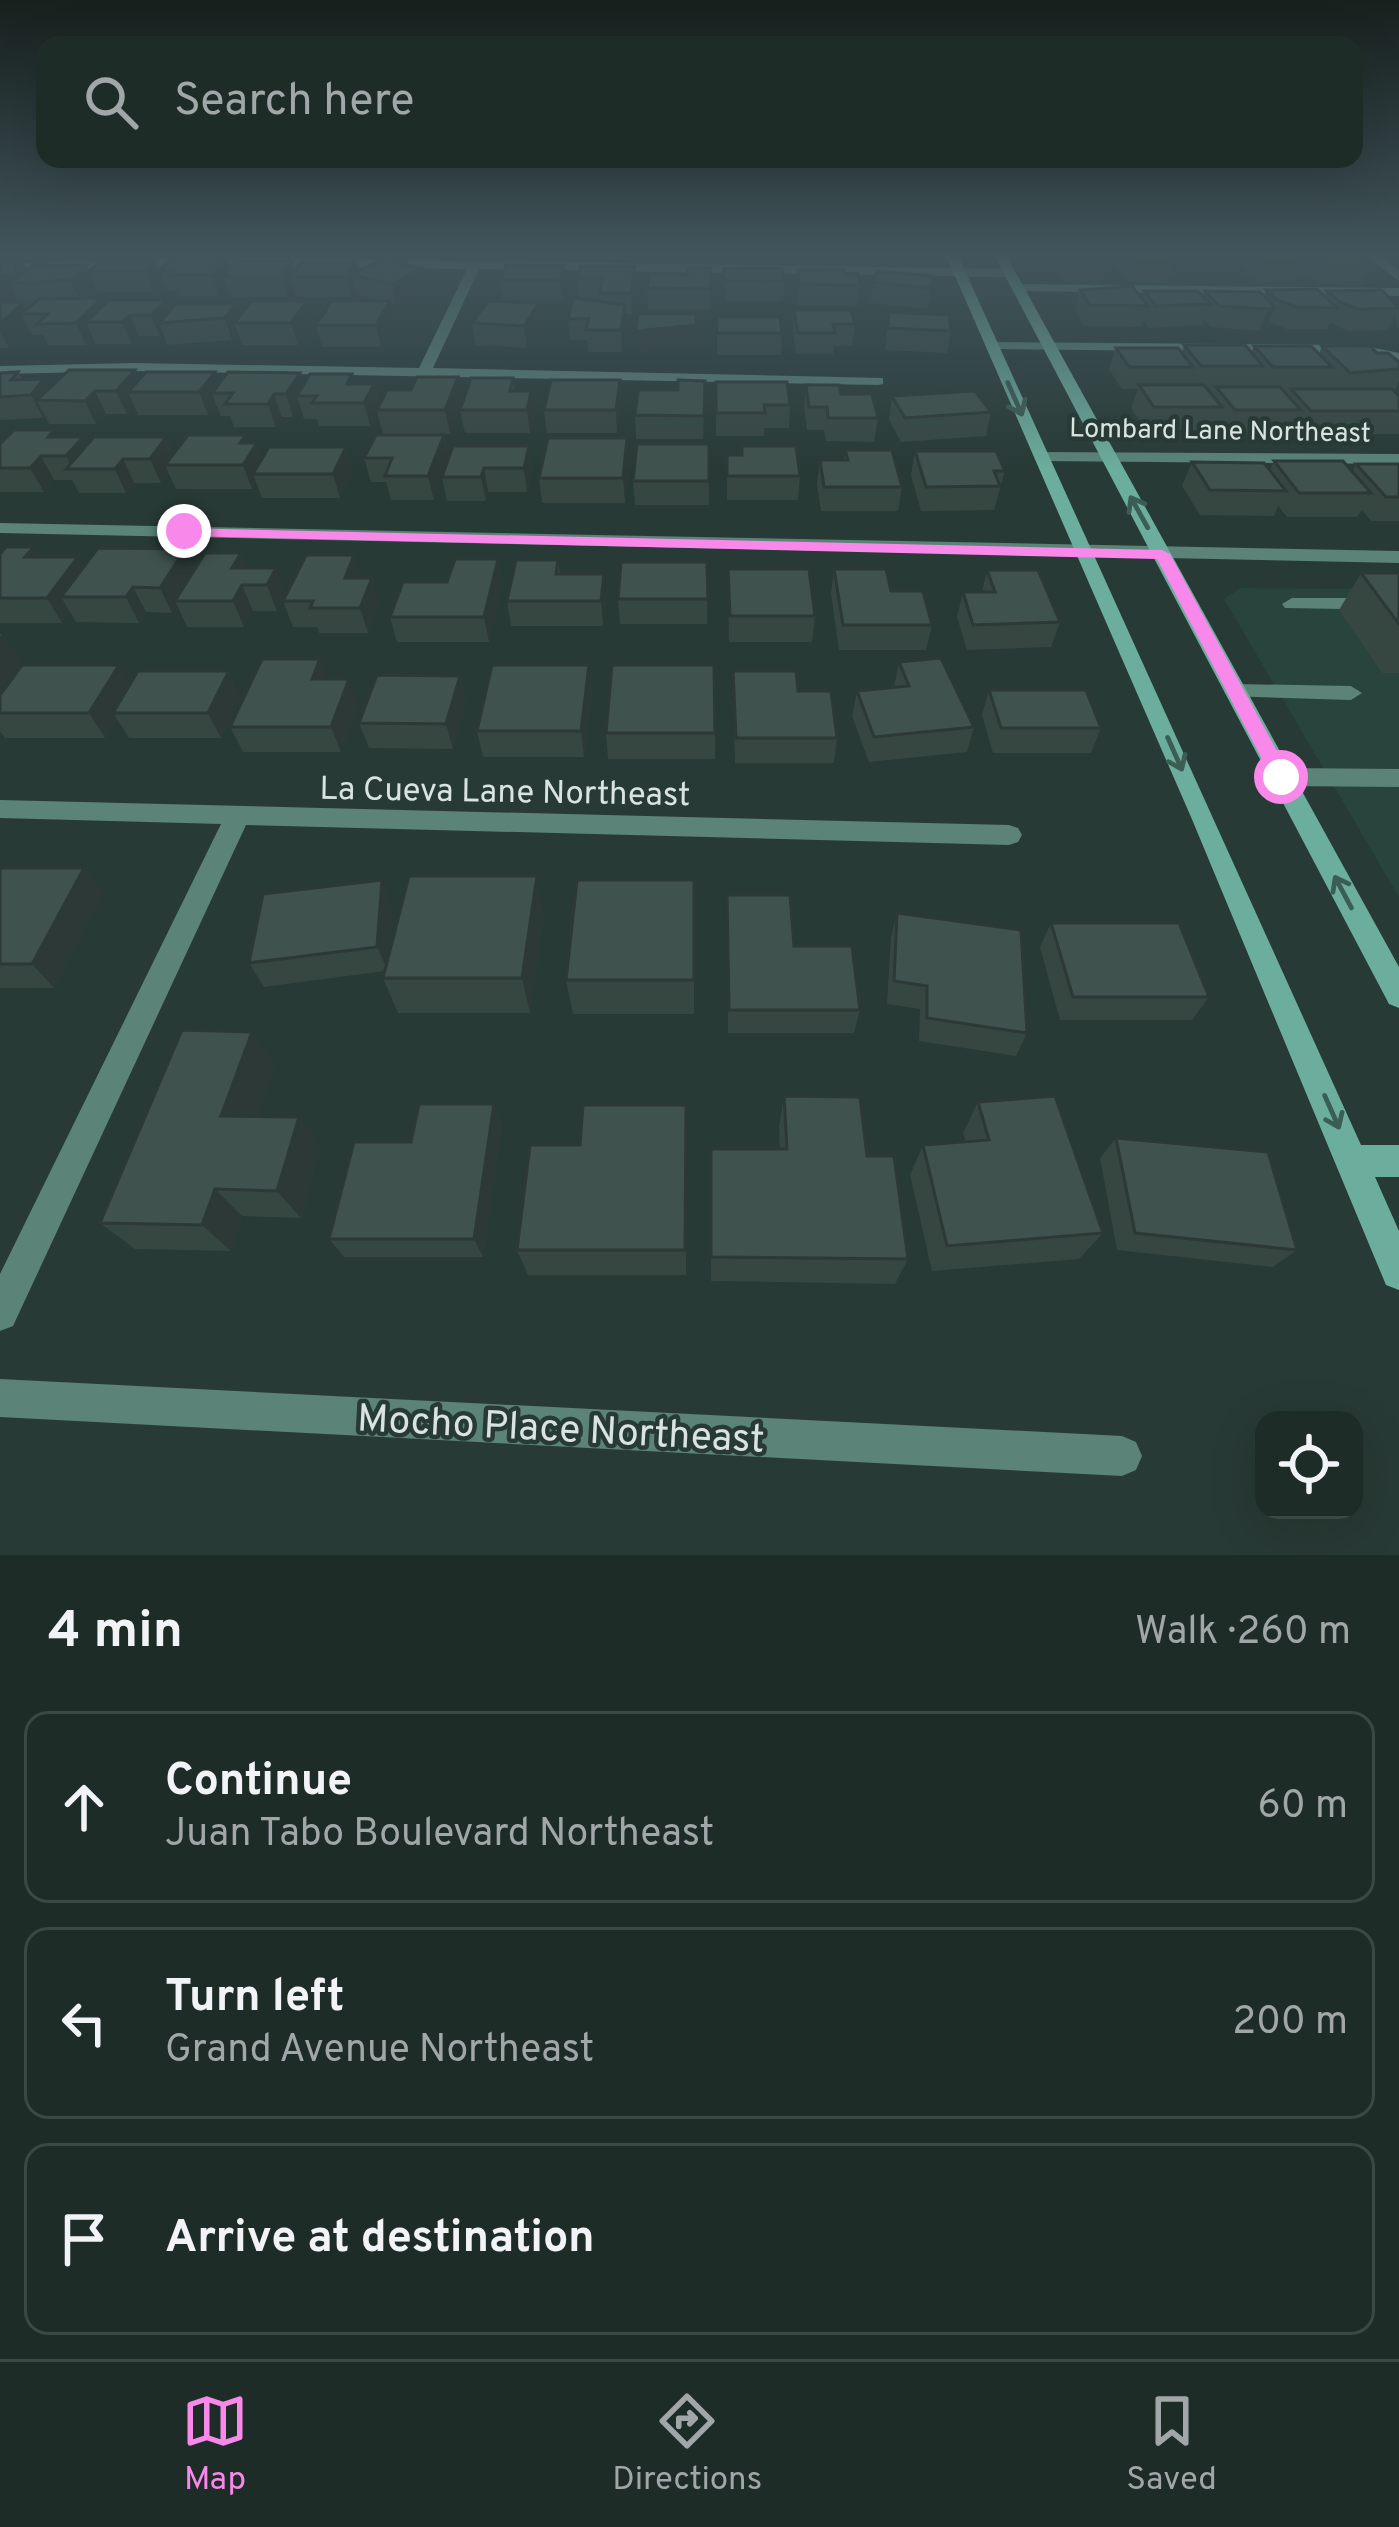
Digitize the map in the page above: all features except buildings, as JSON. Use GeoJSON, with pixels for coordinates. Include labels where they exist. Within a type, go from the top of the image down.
{"type":"FeatureCollection","features":[{"type":"Feature","properties":{"kind":"main road"},"geometry":{"type":"LineString","coordinates":[[983,326],[1399,1272]]}},
{"type":"Feature","properties":{"kind":"main road"},"geometry":{"type":"LineString","coordinates":[[1037,326],[1399,995]]}},
{"type":"Feature","properties":{"kind":"main road"},"geometry":{"type":"LineString","coordinates":[[1353,1161],[1399,1162]]}},
{"type":"Feature","properties":{"kind":"street"},"geometry":{"type":"LineString","coordinates":[[424,372],[446,326]]}},
{"type":"Feature","properties":{"kind":"street"},"geometry":{"type":"LineString","coordinates":[[992,346],[1360,349],[1399,356]]}},
{"type":"Feature","properties":{"kind":"street"},"geometry":{"type":"LineString","coordinates":[[0,370],[134,367],[878,381]]}},
{"type":"Feature","properties":{"kind":"street","name":"Lombard Lane Northeast"},"geometry":{"type":"LineString","coordinates":[[1041,456],[1399,459]]}},
{"type":"Feature","properties":{"kind":"street"},"geometry":{"type":"LineString","coordinates":[[0,528],[1399,557]]}},
{"type":"Feature","properties":{"kind":"street"},"geometry":{"type":"LineString","coordinates":[[1292,604],[1399,604]]}},
{"type":"Feature","properties":{"kind":"street"},"geometry":{"type":"LineString","coordinates":[[1234,691],[1351,693]]}},
{"type":"Feature","properties":{"kind":"street"},"geometry":{"type":"LineString","coordinates":[[1281,777],[1399,778]]}},
{"type":"Feature","properties":{"kind":"street","name":"La Cueva Lane Northeast"},"geometry":{"type":"LineString","coordinates":[[0,809],[1009,835]]}},
{"type":"Feature","properties":{"kind":"street"},"geometry":{"type":"LineString","coordinates":[[0,1313],[237,817]]}},
{"type":"Feature","properties":{"kind":"street","name":"Mocho Place Northeast"},"geometry":{"type":"LineString","coordinates":[[0,1398],[1122,1456]]}},
{"type":"Feature","properties":{"kind":"shaded area"},"geometry":{"type":"Polygon","coordinates":[[[1241,588],[1399,589],[1399,897],[1224,599],[1241,588]]]}},
{"type":"Feature","properties":{"kind":"route"},"geometry":{"type":"LineString","coordinates":[[184,531],[1162,554],[1281,777]]}}]}
